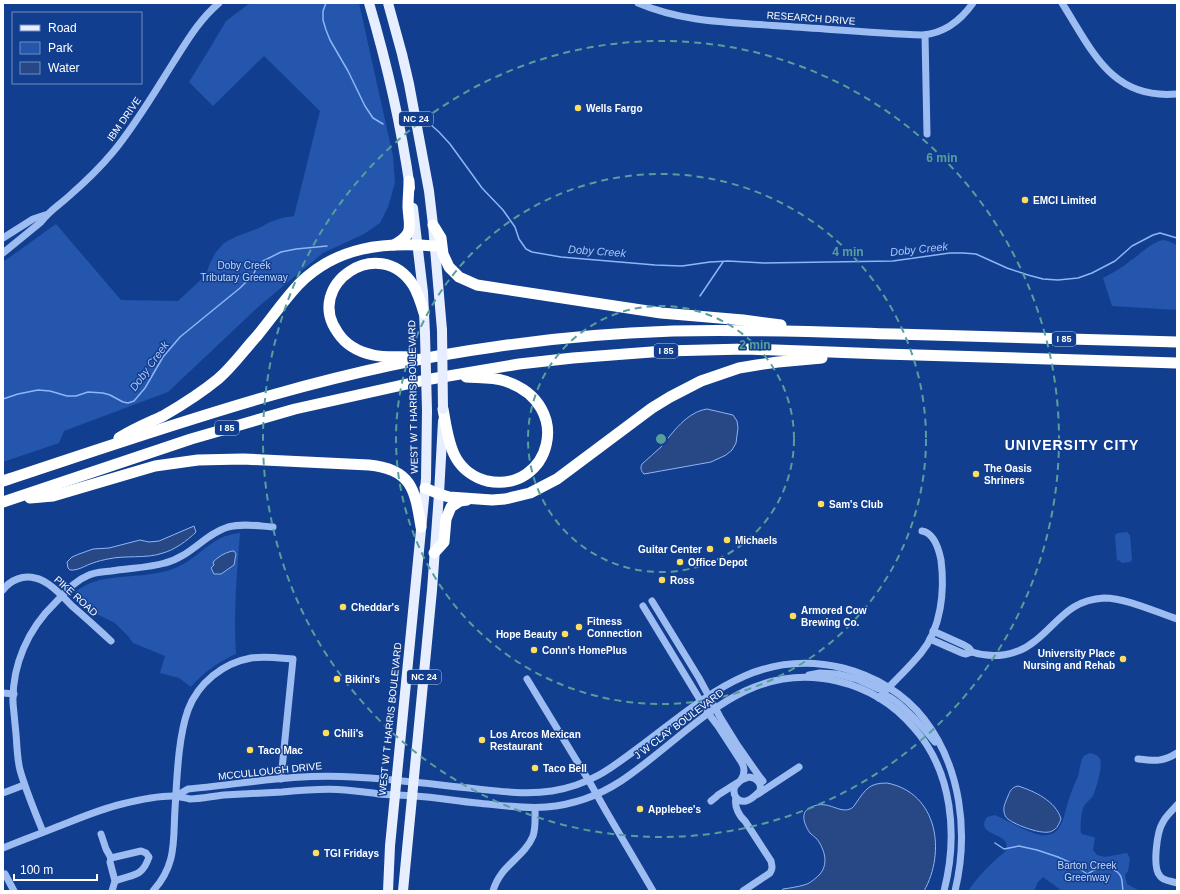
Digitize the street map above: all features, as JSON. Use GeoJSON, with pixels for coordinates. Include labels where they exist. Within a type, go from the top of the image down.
{"type":"FeatureCollection","features":[{"type":"Feature","properties":{"kind":"highway"},"geometry":{"type":"LineString","coordinates":[[393,246],[405,239],[411,227],[408,207],[409,181]]}},
{"type":"Feature","properties":{"kind":"highway"},"geometry":{"type":"LineString","coordinates":[[433,225],[441,238],[443,254],[449,266],[459,277],[478,285],[661,313],[743,320],[839,332]]}},
{"type":"Feature","properties":{"kind":"highway"},"geometry":{"type":"LineString","coordinates":[[106,447],[126,434],[178,407],[219,378],[298,285],[322,265],[343,254],[355,251],[418,244],[434,246]]}},
{"type":"Feature","properties":{"kind":"highway"},"geometry":{"type":"LineString","coordinates":[[424,313],[416,290],[407,277],[394,267],[377,263],[368,263],[359,266],[345,274],[339,280],[332,292],[329,307],[331,320],[337,332],[348,344],[356,349],[380,356],[431,357]]}},
{"type":"Feature","properties":{"kind":"highway","name":"I 85"},"geometry":{"type":"LineString","coordinates":[[3,481],[209,413],[275,394],[366,371],[431,357],[509,345],[608,334],[680,331],[839,332],[1177,342]]}},
{"type":"Feature","properties":{"kind":"highway","name":"I 85"},"geometry":{"type":"LineString","coordinates":[[7,501],[191,439],[295,409],[425,380],[519,364],[665,351],[745,349],[1177,363]]}},
{"type":"Feature","properties":{"kind":"highway"},"geometry":{"type":"LineString","coordinates":[[425,488],[449,497],[492,500],[505,499],[530,493],[558,479],[652,408],[701,381],[740,368],[778,362],[884,354]]}},
{"type":"Feature","properties":{"kind":"highway"},"geometry":{"type":"LineString","coordinates":[[443,409],[452,451],[462,466],[476,477],[483,480],[498,482],[514,480],[525,475],[531,470],[543,454],[548,439],[547,422],[540,407],[530,395],[515,385],[504,381],[449,376]]}},
{"type":"Feature","properties":{"kind":"highway"},"geometry":{"type":"LineString","coordinates":[[7,501],[53,496],[155,466],[198,460],[243,459],[369,465],[390,469],[402,476],[412,488],[416,498],[421,527]]}},
{"type":"Feature","properties":{"kind":"highway"},"geometry":{"type":"LineString","coordinates":[[434,553],[444,542],[446,519],[451,507],[460,501],[477,499]]}},
{"type":"Feature","properties":{"kind":"main road","name":"WEST W T HARRIS BOULEVARD"},"geometry":{"type":"LineString","coordinates":[[369,3],[385,59],[402,135],[418,244],[424,292],[427,411],[425,488],[390,849],[388,891]]}},
{"type":"Feature","properties":{"kind":"main road","name":"NC 24"},"geometry":{"type":"LineString","coordinates":[[388,3],[402,54],[429,191],[442,330],[443,409],[439,494],[432,590],[403,891]]}},
{"type":"Feature","properties":{"kind":"street","name":"IBM DRIVE"},"geometry":{"type":"LineString","coordinates":[[3,253],[41,222],[45,215],[92,176],[113,152],[137,119],[193,32],[205,16],[219,3]]}},
{"type":"Feature","properties":{"kind":"street","name":"RESEARCH DRIVE"},"geometry":{"type":"LineString","coordinates":[[638,3],[668,14],[695,20],[925,34],[940,31],[953,24],[961,18],[973,3]]}},
{"type":"Feature","properties":{"kind":"street"},"geometry":{"type":"LineString","coordinates":[[1062,3],[1092,51],[1103,66],[1113,76],[1123,83],[1144,92],[1163,95],[1177,94]]}},
{"type":"Feature","properties":{"kind":"street"},"geometry":{"type":"LineString","coordinates":[[925,34],[927,134]]}},
{"type":"Feature","properties":{"kind":"street","name":"IBM DRIVE"},"geometry":{"type":"LineString","coordinates":[[3,238],[33,219],[45,215]]}},
{"type":"Feature","properties":{"kind":"street"},"geometry":{"type":"LineString","coordinates":[[43,832],[24,785],[20,768],[13,702],[15,677],[21,656],[38,621],[75,583],[88,575],[165,564],[179,559],[214,533],[226,528],[239,525],[273,527]]}},
{"type":"Feature","properties":{"kind":"street"},"geometry":{"type":"LineString","coordinates":[[879,698],[921,653],[933,631],[942,596],[943,574],[938,547],[929,535],[922,531]]}},
{"type":"Feature","properties":{"kind":"street","name":"PIKE ROAD"},"geometry":{"type":"LineString","coordinates":[[3,590],[11,582],[19,578],[36,578],[46,583],[62,596],[111,641]]}},
{"type":"Feature","properties":{"kind":"street"},"geometry":{"type":"LineString","coordinates":[[930,638],[962,654],[972,652],[994,656],[1011,654],[1021,650],[1036,640],[1072,608],[1084,602],[1098,599],[1123,601],[1177,619]]}},
{"type":"Feature","properties":{"kind":"street"},"geometry":{"type":"LineString","coordinates":[[652,601],[709,696],[712,711],[718,726],[744,767],[744,774],[734,788],[736,797],[735,802],[742,819],[745,821],[771,861],[772,869],[770,873],[743,891]]}},
{"type":"Feature","properties":{"kind":"street"},"geometry":{"type":"LineString","coordinates":[[643,606],[701,702],[712,711],[763,780]]}},
{"type":"Feature","properties":{"kind":"street"},"geometry":{"type":"LineString","coordinates":[[933,631],[967,646],[972,652]]}},
{"type":"Feature","properties":{"kind":"street"},"geometry":{"type":"LineString","coordinates":[[153,891],[162,878],[171,859],[174,840],[180,755],[185,722],[191,704],[205,684],[224,668],[236,662],[260,657],[293,659],[281,779]]}},
{"type":"Feature","properties":{"kind":"street","name":"J W CLAY BOULEVARD"},"geometry":{"type":"LineString","coordinates":[[414,782],[520,793],[554,791],[566,788],[589,781],[613,767],[709,696],[727,684],[747,674],[769,668],[794,664],[815,664],[838,667],[867,676],[888,687],[908,702],[921,715],[944,750],[955,782],[961,816],[961,856],[956,891]]}},
{"type":"Feature","properties":{"kind":"street"},"geometry":{"type":"LineString","coordinates":[[806,677],[816,673],[837,674],[856,679],[879,689],[888,687]]}},
{"type":"Feature","properties":{"kind":"street","name":"J W CLAY BOULEVARD"},"geometry":{"type":"LineString","coordinates":[[395,795],[535,808],[582,800],[619,782],[728,699],[754,686],[781,679],[806,677],[822,678],[844,683],[879,698],[900,713],[917,730],[934,755],[948,796],[952,836],[950,866],[944,891]]}},
{"type":"Feature","properties":{"kind":"street"},"geometry":{"type":"LineString","coordinates":[[527,679],[653,891]]}},
{"type":"Feature","properties":{"kind":"street"},"geometry":{"type":"LineString","coordinates":[[3,693],[14,694]]}},
{"type":"Feature","properties":{"kind":"street"},"geometry":{"type":"LineString","coordinates":[[879,698],[885,695],[891,698],[913,716],[939,747],[944,750]]}},
{"type":"Feature","properties":{"kind":"street"},"geometry":{"type":"LineString","coordinates":[[1138,758],[1162,760],[1177,753]]}},
{"type":"Feature","properties":{"kind":"street"},"geometry":{"type":"LineString","coordinates":[[745,821],[742,810],[743,804],[798,766],[771,781],[749,777],[718,795],[714,799],[725,795],[736,797],[743,801],[748,800]]}},
{"type":"Feature","properties":{"kind":"street","name":"MCCULLOUGH DRIVE"},"geometry":{"type":"LineString","coordinates":[[176,796],[188,789],[294,777],[325,776],[414,782]]}},
{"type":"Feature","properties":{"kind":"street"},"geometry":{"type":"LineString","coordinates":[[756,778],[760,785],[760,791],[758,794]]}},
{"type":"Feature","properties":{"kind":"street"},"geometry":{"type":"LineString","coordinates":[[3,793],[24,785]]}},
{"type":"Feature","properties":{"kind":"street","name":"MCCULLOUGH DRIVE"},"geometry":{"type":"LineString","coordinates":[[3,848],[94,812],[119,804],[136,801],[176,796],[188,799],[225,795],[325,789],[395,795]]}},
{"type":"Feature","properties":{"kind":"street"},"geometry":{"type":"LineString","coordinates":[[1177,805],[1161,825],[1156,858],[1157,870],[1160,877],[1177,883]]}},
{"type":"Feature","properties":{"kind":"street"},"geometry":{"type":"LineString","coordinates":[[493,891],[502,872],[527,847],[531,840],[535,827],[535,808]]}},
{"type":"Feature","properties":{"kind":"street"},"geometry":{"type":"LineString","coordinates":[[101,834],[111,858],[110,862],[115,881],[112,891]]}},
{"type":"Feature","properties":{"kind":"street"},"geometry":{"type":"LineString","coordinates":[[111,858],[141,852],[146,853],[149,857],[144,870],[137,874],[115,881]]}},
{"type":"Feature","properties":{"kind":"street"},"geometry":{"type":"LineString","coordinates":[[4,874],[14,891]]}},
{"type":"Feature","properties":{"kind":"green space","name":"Doby Creek Tributary Greenway"},"geometry":{"type":"Polygon","coordinates":[[[250,3],[359,3],[393,156],[395,183],[388,207],[380,223],[364,234],[323,253],[258,307],[168,392],[64,431],[59,443],[3,462],[3,262],[56,224],[121,300],[178,301],[206,275],[216,252],[224,243],[270,222],[294,216],[320,111],[264,56],[213,106],[189,82],[226,21],[250,3]]]}},
{"type":"Feature","properties":{"kind":"green space"},"geometry":{"type":"Polygon","coordinates":[[[1163,240],[1177,245],[1177,310],[1112,306],[1103,278],[1124,266],[1150,246],[1163,240]]]}},
{"type":"Feature","properties":{"kind":"green space"},"geometry":{"type":"Polygon","coordinates":[[[1127,532],[1130,535],[1132,560],[1130,562],[1122,563],[1119,560],[1117,561],[1115,535],[1118,533],[1127,532]]]}},
{"type":"Feature","properties":{"kind":"green space"},"geometry":{"type":"Polygon","coordinates":[[[240,533],[235,609],[236,654],[223,660],[212,668],[191,687],[179,678],[160,673],[165,656],[133,643],[115,623],[95,613],[77,596],[75,592],[87,584],[100,580],[153,574],[170,570],[184,564],[219,539],[240,533]]]}},
{"type":"Feature","properties":{"kind":"green space","name":"Barton Creek Greenway"},"geometry":{"type":"Polygon","coordinates":[[[1090,753],[1096,755],[1100,759],[1101,767],[1093,796],[1083,808],[1081,833],[1095,838],[1093,850],[1097,855],[1105,857],[1127,853],[1130,859],[1128,871],[1125,875],[1127,884],[1140,891],[1062,891],[1043,877],[1038,882],[1034,891],[968,891],[995,860],[1006,851],[1005,841],[986,830],[984,822],[987,817],[995,815],[1035,834],[1048,835],[1054,833],[1064,818],[1083,758],[1090,753]]]}},
{"type":"Feature","properties":{"kind":"water"},"geometry":{"type":"Polygon","coordinates":[[[707,409],[733,415],[737,421],[738,428],[736,443],[732,450],[726,455],[711,462],[644,474],[642,472],[642,464],[661,447],[670,435],[687,418],[707,409]]]}},
{"type":"Feature","properties":{"kind":"water"},"geometry":{"type":"Polygon","coordinates":[[[194,526],[196,532],[189,539],[167,552],[150,556],[108,559],[76,570],[70,570],[68,568],[67,562],[72,557],[93,549],[109,548],[140,540],[149,542],[159,541],[194,526]]]}},
{"type":"Feature","properties":{"kind":"water"},"geometry":{"type":"Polygon","coordinates":[[[232,551],[236,554],[234,565],[221,574],[214,574],[211,568],[214,565],[213,562],[221,555],[232,551]]]}},
{"type":"Feature","properties":{"kind":"water"},"geometry":{"type":"Polygon","coordinates":[[[887,783],[904,789],[917,799],[927,811],[933,826],[935,859],[931,876],[924,891],[781,891],[783,889],[801,886],[814,880],[824,867],[825,857],[822,848],[805,824],[804,814],[806,811],[814,806],[820,805],[845,810],[850,809],[868,788],[876,784],[887,783]]]}},
{"type":"Feature","properties":{"kind":"water"},"geometry":{"type":"Polygon","coordinates":[[[1018,786],[1044,798],[1054,807],[1061,819],[1055,829],[1048,832],[1036,831],[1017,824],[1007,818],[1005,815],[1004,806],[1010,792],[1014,787],[1018,786]]]}},
{"type":"Feature","properties":{"kind":"waterway"},"geometry":{"type":"LineString","coordinates":[[326,3],[323,11],[323,20],[330,40],[348,71],[365,106],[373,118],[383,124]]}},
{"type":"Feature","properties":{"kind":"waterway","name":"Doby Creek"},"geometry":{"type":"LineString","coordinates":[[430,124],[450,144],[482,188],[503,210],[515,227],[519,239],[526,249],[532,252],[561,257],[682,266],[728,261],[764,263],[893,261],[950,253],[963,253],[976,254],[1007,268],[1028,275],[1043,279],[1058,280],[1078,278],[1092,273],[1115,261],[1132,246],[1153,235],[1160,233],[1177,238]]}},
{"type":"Feature","properties":{"kind":"waterway","name":"Doby Creek"},"geometry":{"type":"LineString","coordinates":[[3,399],[38,390],[50,391],[67,396],[76,396],[88,392],[103,393],[123,402],[128,403],[134,401],[145,388],[163,357],[180,337],[240,288],[253,275],[257,267],[263,261],[281,252],[327,246]]}},
{"type":"Feature","properties":{"kind":"waterway"},"geometry":{"type":"LineString","coordinates":[[700,296],[723,262]]}},
{"type":"Feature","properties":{"kind":"waterway"},"geometry":{"type":"LineString","coordinates":[[995,843],[1004,849],[1019,846],[1058,857],[1071,863],[1087,874],[1102,867],[1112,869],[1119,873],[1123,891]]}},
{"type":"Feature","properties":{"kind":"place","name":"Wells Fargo"},"geometry":{"type":"Point","coordinates":[578,108]}},
{"type":"Feature","properties":{"kind":"place","name":"EMCI Limited"},"geometry":{"type":"Point","coordinates":[1025,200]}},
{"type":"Feature","properties":{"kind":"place","name":"The Oasis Shriners"},"geometry":{"type":"Point","coordinates":[976,474]}},
{"type":"Feature","properties":{"kind":"place","name":"Sam's Club"},"geometry":{"type":"Point","coordinates":[821,504]}},
{"type":"Feature","properties":{"kind":"place","name":"Michaels"},"geometry":{"type":"Point","coordinates":[727,540]}},
{"type":"Feature","properties":{"kind":"place","name":"Guitar Center"},"geometry":{"type":"Point","coordinates":[710,549]}},
{"type":"Feature","properties":{"kind":"place","name":"Office Depot"},"geometry":{"type":"Point","coordinates":[680,562]}},
{"type":"Feature","properties":{"kind":"place","name":"Ross"},"geometry":{"type":"Point","coordinates":[662,580]}},
{"type":"Feature","properties":{"kind":"place","name":"Cheddar's"},"geometry":{"type":"Point","coordinates":[343,607]}},
{"type":"Feature","properties":{"kind":"place","name":"Armored Cow Brewing Co."},"geometry":{"type":"Point","coordinates":[793,616]}},
{"type":"Feature","properties":{"kind":"place","name":"Fitness Connection"},"geometry":{"type":"Point","coordinates":[579,627]}},
{"type":"Feature","properties":{"kind":"place","name":"Hope Beauty"},"geometry":{"type":"Point","coordinates":[565,634]}},
{"type":"Feature","properties":{"kind":"place","name":"Conn's HomePlus"},"geometry":{"type":"Point","coordinates":[534,650]}},
{"type":"Feature","properties":{"kind":"place","name":"University Place Nursing and Rehab"},"geometry":{"type":"Point","coordinates":[1123,659]}},
{"type":"Feature","properties":{"kind":"place","name":"Bikini's"},"geometry":{"type":"Point","coordinates":[337,679]}},
{"type":"Feature","properties":{"kind":"place","name":"Chili's"},"geometry":{"type":"Point","coordinates":[326,733]}},
{"type":"Feature","properties":{"kind":"place","name":"Los Arcos Mexican Restaurant"},"geometry":{"type":"Point","coordinates":[482,740]}},
{"type":"Feature","properties":{"kind":"place","name":"Taco Mac"},"geometry":{"type":"Point","coordinates":[250,750]}},
{"type":"Feature","properties":{"kind":"place","name":"Taco Bell"},"geometry":{"type":"Point","coordinates":[535,768]}},
{"type":"Feature","properties":{"kind":"place","name":"Applebee's"},"geometry":{"type":"Point","coordinates":[640,809]}},
{"type":"Feature","properties":{"kind":"place","name":"TGI Fridays"},"geometry":{"type":"Point","coordinates":[316,853]}},
{"type":"Feature","properties":{"kind":"district","name":"UNIVERSITY CITY"},"geometry":{"type":"Point","coordinates":[1072,445]}}]}
